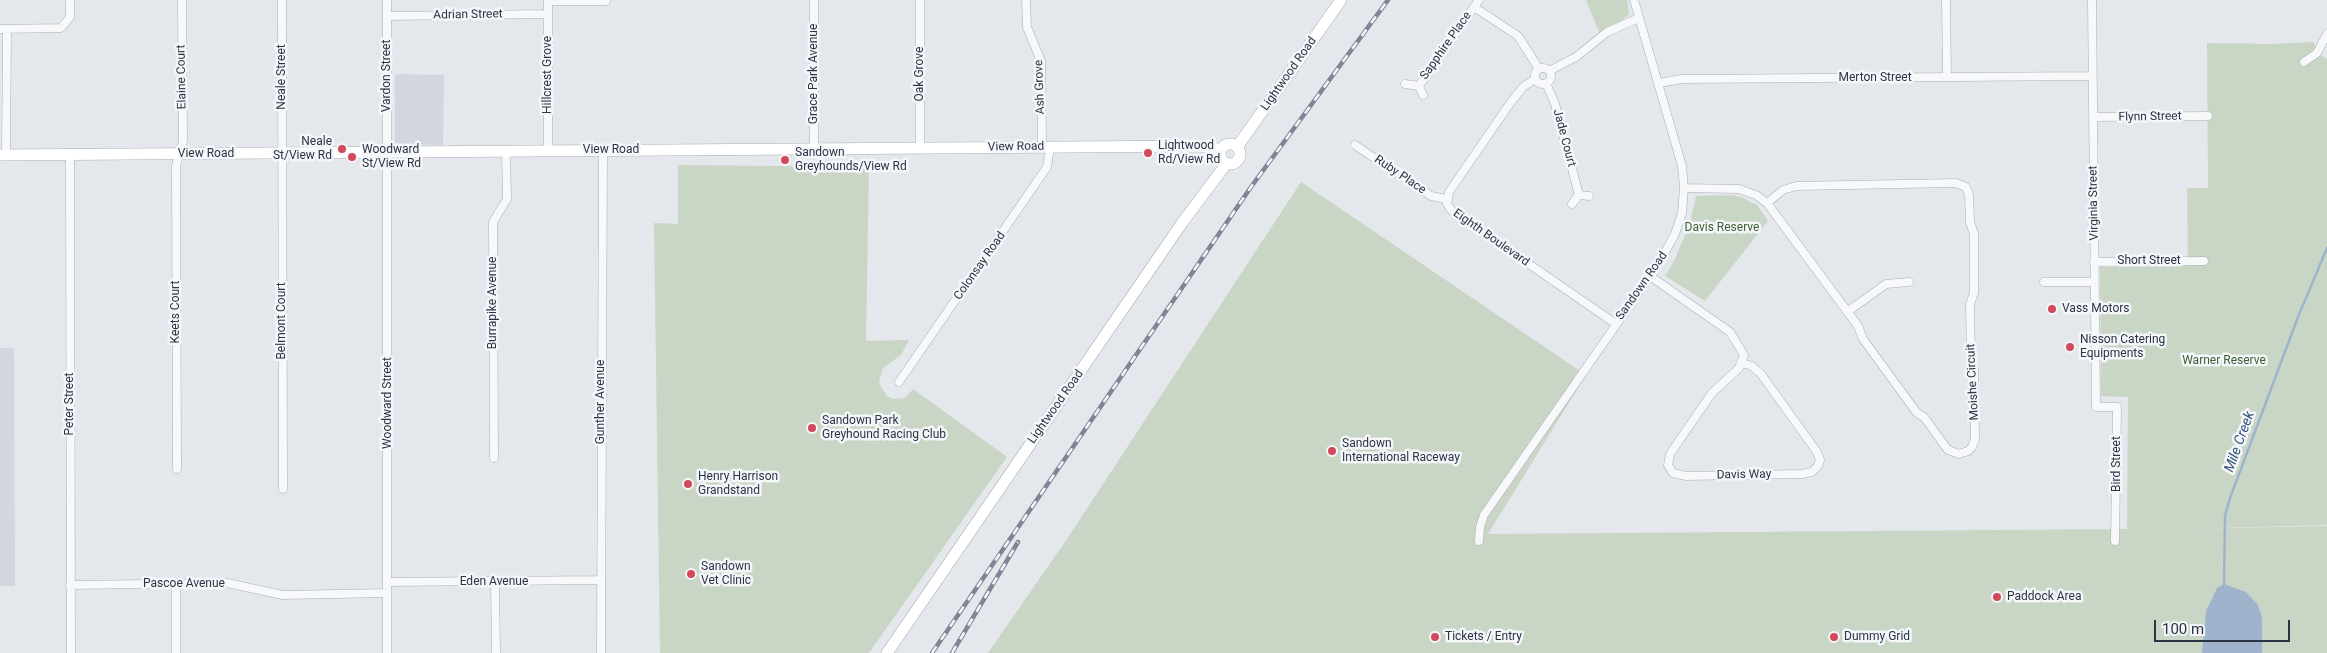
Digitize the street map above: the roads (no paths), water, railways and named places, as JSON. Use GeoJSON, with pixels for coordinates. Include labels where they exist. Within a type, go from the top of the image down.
{"type":"FeatureCollection","features":[{"type":"Feature","properties":{"kind":"street"},"geometry":{"type":"LineString","coordinates":[[3,155],[3,29],[61,28],[70,18],[70,0]]}},
{"type":"Feature","properties":{"kind":"street","name":"Elaine Court"},"geometry":{"type":"LineString","coordinates":[[178,154],[183,141],[182,0]]}},
{"type":"Feature","properties":{"kind":"street","name":"Neale Street"},"geometry":{"type":"LineString","coordinates":[[282,0],[282,153]]}},
{"type":"Feature","properties":{"kind":"street","name":"Vardon Street"},"geometry":{"type":"LineString","coordinates":[[387,0],[387,153]]}},
{"type":"Feature","properties":{"kind":"street","name":"Grace Park Avenue"},"geometry":{"type":"LineString","coordinates":[[814,0],[814,147]]}},
{"type":"Feature","properties":{"kind":"street","name":"Oak Grove"},"geometry":{"type":"LineString","coordinates":[[920,0],[920,148]]}},
{"type":"Feature","properties":{"kind":"street","name":"Ash Grove"},"geometry":{"type":"LineString","coordinates":[[1026,0],[1027,27],[1041,61],[1046,147]]}},
{"type":"Feature","properties":{"kind":"street","name":"Lightwood Road"},"geometry":{"type":"LineString","coordinates":[[1237,147],[1341,0]]}},
{"type":"Feature","properties":{"kind":"street","name":"Sandown Road"},"geometry":{"type":"LineString","coordinates":[[1479,541],[1480,527],[1484,515],[1650,276],[1676,234],[1682,213],[1684,188],[1680,155],[1634,0]]}},
{"type":"Feature","properties":{"kind":"street"},"geometry":{"type":"LineString","coordinates":[[1946,0],[1947,77]]}},
{"type":"Feature","properties":{"kind":"street","name":"Virginia Street"},"geometry":{"type":"LineString","coordinates":[[2092,0],[2096,407]]}},
{"type":"Feature","properties":{"kind":"street"},"geometry":{"type":"LineString","coordinates":[[548,1],[606,1]]}},
{"type":"Feature","properties":{"kind":"street","name":"Hillcrest Grove"},"geometry":{"type":"LineString","coordinates":[[548,1],[548,150]]}},
{"type":"Feature","properties":{"kind":"street","name":"Sapphire Place"},"geometry":{"type":"LineString","coordinates":[[1419,86],[1476,3],[1518,36],[1540,69]]}},
{"type":"Feature","properties":{"kind":"street","name":"Adrian Street"},"geometry":{"type":"LineString","coordinates":[[387,16],[548,14]]}},
{"type":"Feature","properties":{"kind":"street"},"geometry":{"type":"LineString","coordinates":[[1549,72],[1576,57],[1607,32],[1639,18]]}},
{"type":"Feature","properties":{"kind":"street"},"geometry":{"type":"LineString","coordinates":[[2304,62],[2317,53],[2327,34]]}},
{"type":"Feature","properties":{"kind":"street"},"geometry":{"type":"LineString","coordinates":[[1540,69],[1546,69],[1549,72],[1550,79],[1546,83],[1539,83],[1536,79],[1536,72],[1540,69]]}},
{"type":"Feature","properties":{"kind":"street","name":"Merton Street"},"geometry":{"type":"LineString","coordinates":[[1659,84],[1682,79],[2092,76]]}},
{"type":"Feature","properties":{"kind":"street","name":"Eighth Boulevard"},"geometry":{"type":"LineString","coordinates":[[1536,79],[1518,92],[1449,192],[1446,199],[1448,208],[1616,324]]}},
{"type":"Feature","properties":{"kind":"street","name":"Jade Court"},"geometry":{"type":"LineString","coordinates":[[1546,83],[1555,104],[1579,195]]}},
{"type":"Feature","properties":{"kind":"street","name":"Sapphire Place"},"geometry":{"type":"LineString","coordinates":[[1405,84],[1419,86]]}},
{"type":"Feature","properties":{"kind":"street","name":"Sapphire Place"},"geometry":{"type":"LineString","coordinates":[[1419,86],[1423,95]]}},
{"type":"Feature","properties":{"kind":"street","name":"Flynn Street"},"geometry":{"type":"LineString","coordinates":[[2093,117],[2208,116]]}},
{"type":"Feature","properties":{"kind":"street"},"geometry":{"type":"LineString","coordinates":[[1228,144],[1237,147],[1240,152],[1238,159],[1233,163],[1227,163],[1221,158],[1221,150],[1228,144]]}},
{"type":"Feature","properties":{"kind":"street","name":"Ruby Place"},"geometry":{"type":"LineString","coordinates":[[1356,145],[1428,195],[1446,199]]}},
{"type":"Feature","properties":{"kind":"street","name":"View Road"},"geometry":{"type":"LineString","coordinates":[[3,155],[387,153],[814,147],[1202,146],[1221,150]]}},
{"type":"Feature","properties":{"kind":"street","name":"Colonsay Road"},"geometry":{"type":"LineString","coordinates":[[900,382],[1048,167],[1046,147]]}},
{"type":"Feature","properties":{"kind":"street","name":"Gunther Avenue"},"geometry":{"type":"LineString","coordinates":[[601,653],[602,150]]}},
{"type":"Feature","properties":{"kind":"street","name":"Burrapike Avenue"},"geometry":{"type":"LineString","coordinates":[[494,458],[493,222],[507,199],[506,151]]}},
{"type":"Feature","properties":{"kind":"street","name":"Belmont Court"},"geometry":{"type":"LineString","coordinates":[[282,153],[283,489]]}},
{"type":"Feature","properties":{"kind":"street","name":"Woodward Street"},"geometry":{"type":"LineString","coordinates":[[387,153],[388,653]]}},
{"type":"Feature","properties":{"kind":"street","name":"Peter Street"},"geometry":{"type":"LineString","coordinates":[[70,154],[71,653]]}},
{"type":"Feature","properties":{"kind":"street","name":"Keets Court"},"geometry":{"type":"LineString","coordinates":[[177,469],[176,166],[178,154]]}},
{"type":"Feature","properties":{"kind":"street","name":"Lightwood Road"},"geometry":{"type":"LineString","coordinates":[[887,653],[1182,223],[1227,163]]}},
{"type":"Feature","properties":{"kind":"street","name":"Moishe Circuit"},"geometry":{"type":"LineString","coordinates":[[1684,188],[1739,188],[1756,195],[1767,203],[1858,326],[1862,337],[1869,347],[1916,411],[1924,417],[1948,450],[1959,454],[1970,450],[1974,442],[1975,433],[1970,304],[1974,293],[1974,232],[1970,222],[1969,195],[1966,188],[1956,183],[1796,186],[1782,190],[1767,203]]}},
{"type":"Feature","properties":{"kind":"street"},"geometry":{"type":"LineString","coordinates":[[1572,204],[1579,195],[1589,196]]}},
{"type":"Feature","properties":{"kind":"street","name":"Short Street"},"geometry":{"type":"LineString","coordinates":[[2094,262],[2204,261]]}},
{"type":"Feature","properties":{"kind":"street"},"geometry":{"type":"LineString","coordinates":[[1650,276],[1733,336],[1743,352],[1742,363]]}},
{"type":"Feature","properties":{"kind":"street"},"geometry":{"type":"LineString","coordinates":[[1847,312],[1886,284],[1909,282]]}},
{"type":"Feature","properties":{"kind":"street"},"geometry":{"type":"LineString","coordinates":[[2044,282],[2094,282]]}},
{"type":"Feature","properties":{"kind":"street","name":"Davis Way"},"geometry":{"type":"LineString","coordinates":[[1742,363],[1752,366],[1761,374],[1817,452],[1820,458],[1818,466],[1812,472],[1802,474],[1686,476],[1673,474],[1668,465],[1670,454],[1712,393],[1737,371],[1742,363]]}},
{"type":"Feature","properties":{"kind":"street","name":"Bird Street"},"geometry":{"type":"LineString","coordinates":[[2096,407],[2116,407],[2115,541]]}},
{"type":"Feature","properties":{"kind":"street","name":"Eden Avenue"},"geometry":{"type":"LineString","coordinates":[[388,582],[600,580]]}},
{"type":"Feature","properties":{"kind":"street"},"geometry":{"type":"LineString","coordinates":[[495,582],[496,653]]}},
{"type":"Feature","properties":{"kind":"street","name":"Pascoe Avenue"},"geometry":{"type":"LineString","coordinates":[[70,585],[227,583],[282,595],[388,593]]}},
{"type":"Feature","properties":{"kind":"street"},"geometry":{"type":"LineString","coordinates":[[176,584],[176,653]]}},
{"type":"Feature","properties":{"kind":"water"},"geometry":{"type":"Polygon","coordinates":[[[2224,584],[2246,592],[2258,605],[2262,618],[2262,653],[2202,653],[2206,611],[2217,588],[2224,584]]]}},
{"type":"Feature","properties":{"kind":"waterway","name":"Mile Creek"},"geometry":{"type":"LineString","coordinates":[[2224,585],[2225,516],[2230,498],[2298,317],[2327,248]]}},
{"type":"Feature","properties":{"kind":"railway"},"geometry":{"type":"LineString","coordinates":[[932,653],[1251,187],[1388,0]]}},
{"type":"Feature","properties":{"kind":"railway"},"geometry":{"type":"LineString","coordinates":[[952,653],[1018,542]]}},
{"type":"Feature","properties":{"kind":"place","name":"Neale St/View Rd"},"geometry":{"type":"Point","coordinates":[342,149]}},
{"type":"Feature","properties":{"kind":"place","name":"Lightwood Rd/View Rd"},"geometry":{"type":"Point","coordinates":[1148,153]}},
{"type":"Feature","properties":{"kind":"place","name":"Woodward St/View Rd"},"geometry":{"type":"Point","coordinates":[352,157]}},
{"type":"Feature","properties":{"kind":"place","name":"Sandown Greyhounds/View Rd"},"geometry":{"type":"Point","coordinates":[785,160]}},
{"type":"Feature","properties":{"kind":"place","name":"Vass Motors"},"geometry":{"type":"Point","coordinates":[2052,309]}},
{"type":"Feature","properties":{"kind":"place","name":"Nisson Catering Equipments"},"geometry":{"type":"Point","coordinates":[2070,347]}},
{"type":"Feature","properties":{"kind":"place","name":"Sandown Park Greyhound Racing Club"},"geometry":{"type":"Point","coordinates":[812,428]}},
{"type":"Feature","properties":{"kind":"place","name":"Sandown International Raceway"},"geometry":{"type":"Point","coordinates":[1332,451]}},
{"type":"Feature","properties":{"kind":"place","name":"Henry Harrison Grandstand"},"geometry":{"type":"Point","coordinates":[688,484]}},
{"type":"Feature","properties":{"kind":"place","name":"Sandown Vet Clinic"},"geometry":{"type":"Point","coordinates":[691,574]}},
{"type":"Feature","properties":{"kind":"place","name":"Paddock Area"},"geometry":{"type":"Point","coordinates":[1997,597]}},
{"type":"Feature","properties":{"kind":"place","name":"Tickets / Entry"},"geometry":{"type":"Point","coordinates":[1435,637]}},
{"type":"Feature","properties":{"kind":"place","name":"Dummy Grid"},"geometry":{"type":"Point","coordinates":[1834,637]}},
{"type":"Feature","properties":{"kind":"park label","name":"Davis Reserve"},"geometry":{"type":"Point","coordinates":[1722,228]}},
{"type":"Feature","properties":{"kind":"park label","name":"Warner Reserve"},"geometry":{"type":"Point","coordinates":[2224,361]}}]}
